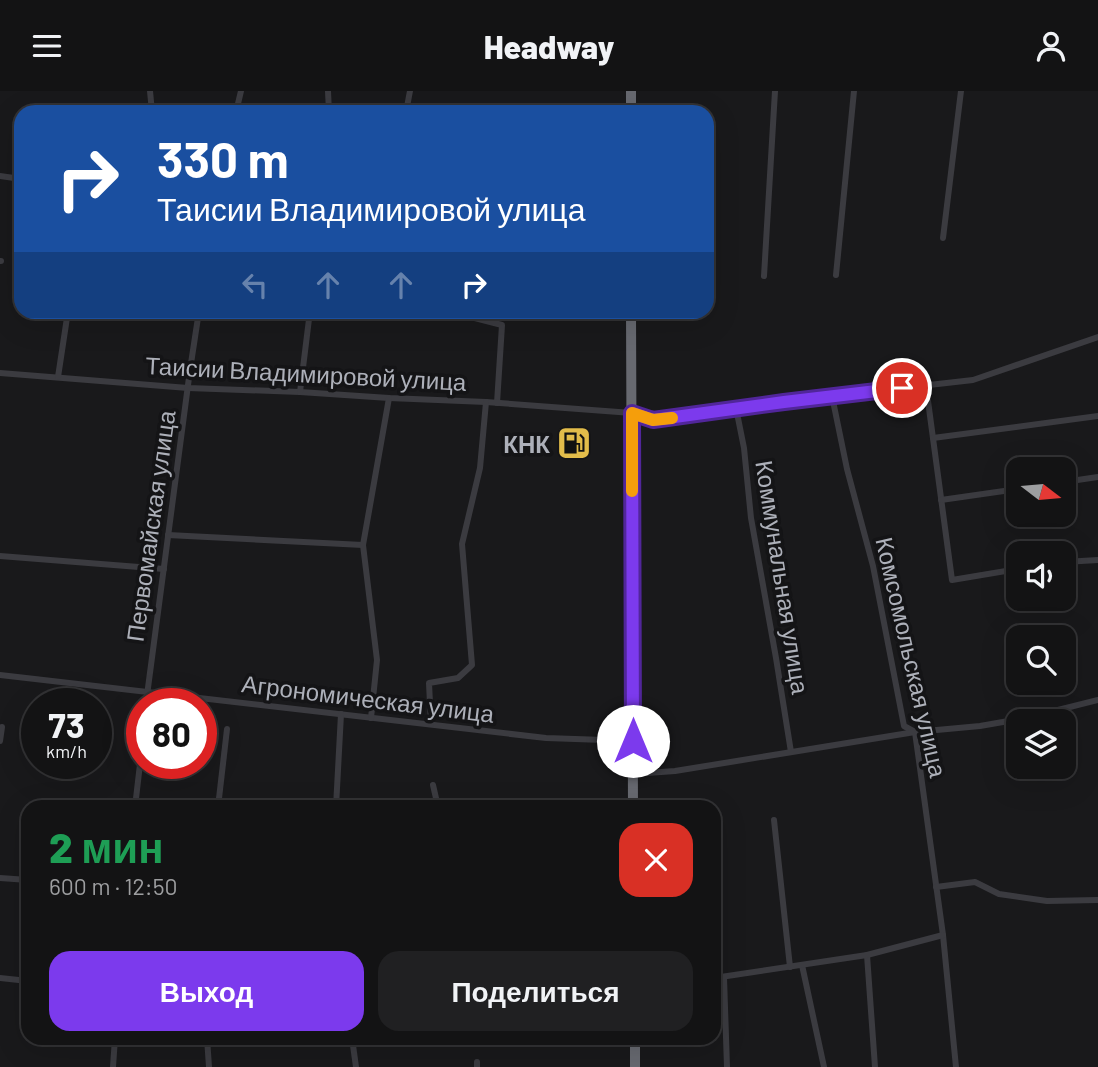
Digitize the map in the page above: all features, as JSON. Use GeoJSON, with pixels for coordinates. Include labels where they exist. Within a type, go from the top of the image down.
{"type":"FeatureCollection","features":[{"type":"Feature","properties":{"kind":"highway"},"geometry":{"type":"LineString","coordinates":[[631,319],[633,800]]}},
{"type":"Feature","properties":{"kind":"highway"},"geometry":{"type":"LineString","coordinates":[[635,1045],[635,1067]]}},
{"type":"Feature","properties":{"kind":"street"},"geometry":{"type":"LineString","coordinates":[[764,276],[775,91]]}},
{"type":"Feature","properties":{"kind":"street"},"geometry":{"type":"LineString","coordinates":[[836,275],[854,91]]}},
{"type":"Feature","properties":{"kind":"street"},"geometry":{"type":"LineString","coordinates":[[943,238],[961,91]]}},
{"type":"Feature","properties":{"kind":"street"},"geometry":{"type":"LineString","coordinates":[[58,377],[67,319]]}},
{"type":"Feature","properties":{"kind":"street","name":"Первомайская улица"},"geometry":{"type":"LineString","coordinates":[[149,688],[198,319]]}},
{"type":"Feature","properties":{"kind":"street"},"geometry":{"type":"LineString","coordinates":[[300,392],[309,319]]}},
{"type":"Feature","properties":{"kind":"street"},"geometry":{"type":"LineString","coordinates":[[479,319],[502,325],[497,403]]}},
{"type":"Feature","properties":{"kind":"street"},"geometry":{"type":"LineString","coordinates":[[632,413],[653,420],[973,380],[1098,337]]}},
{"type":"Feature","properties":{"kind":"street","name":"Таисии Владимировой улица"},"geometry":{"type":"LineString","coordinates":[[0,373],[188,388],[486,402],[632,413]]}},
{"type":"Feature","properties":{"kind":"street"},"geometry":{"type":"LineString","coordinates":[[926,386],[952,580],[1006,571]]}},
{"type":"Feature","properties":{"kind":"street","name":"Комсомольская улица"},"geometry":{"type":"LineString","coordinates":[[832,396],[873,566],[904,726],[915,732],[943,935],[956,1067]]}},
{"type":"Feature","properties":{"kind":"street"},"geometry":{"type":"LineString","coordinates":[[371,718],[377,660],[363,545],[389,398]]}},
{"type":"Feature","properties":{"kind":"street"},"geometry":{"type":"LineString","coordinates":[[430,724],[429,683],[458,678],[472,665],[462,544],[480,468],[486,402]]}},
{"type":"Feature","properties":{"kind":"street","name":"Коммунальная улица"},"geometry":{"type":"LineString","coordinates":[[736,408],[744,448],[751,518],[791,752]]}},
{"type":"Feature","properties":{"kind":"street"},"geometry":{"type":"LineString","coordinates":[[933,438],[1098,416]]}},
{"type":"Feature","properties":{"kind":"street"},"geometry":{"type":"LineString","coordinates":[[1076,480],[1098,477]]}},
{"type":"Feature","properties":{"kind":"street"},"geometry":{"type":"LineString","coordinates":[[941,500],[1006,491]]}},
{"type":"Feature","properties":{"kind":"street"},"geometry":{"type":"LineString","coordinates":[[168,535],[363,545]]}},
{"type":"Feature","properties":{"kind":"street"},"geometry":{"type":"LineString","coordinates":[[0,556],[164,569]]}},
{"type":"Feature","properties":{"kind":"street"},"geometry":{"type":"LineString","coordinates":[[1076,561],[1098,560]]}},
{"type":"Feature","properties":{"kind":"street","name":"Агрономическая улица"},"geometry":{"type":"LineString","coordinates":[[0,675],[126,689]]}},
{"type":"Feature","properties":{"kind":"street","name":"Агрономическая улица"},"geometry":{"type":"LineString","coordinates":[[217,700],[546,738],[633,741]]}},
{"type":"Feature","properties":{"kind":"street"},"geometry":{"type":"LineString","coordinates":[[633,774],[675,771],[915,732],[993,723],[1098,700]]}},
{"type":"Feature","properties":{"kind":"street"},"geometry":{"type":"LineString","coordinates":[[336,800],[341,714]]}},
{"type":"Feature","properties":{"kind":"street"},"geometry":{"type":"LineString","coordinates":[[0,741],[2,727]]}},
{"type":"Feature","properties":{"kind":"street"},"geometry":{"type":"LineString","coordinates":[[219,800],[227,729]]}},
{"type":"Feature","properties":{"kind":"street"},"geometry":{"type":"LineString","coordinates":[[136,800],[138,779]]}},
{"type":"Feature","properties":{"kind":"street"},"geometry":{"type":"LineString","coordinates":[[433,785],[436,800]]}},
{"type":"Feature","properties":{"kind":"street"},"geometry":{"type":"LineString","coordinates":[[774,820],[790,967]]}},
{"type":"Feature","properties":{"kind":"street"},"geometry":{"type":"LineString","coordinates":[[0,878],[21,880]]}},
{"type":"Feature","properties":{"kind":"street"},"geometry":{"type":"LineString","coordinates":[[936,887],[975,882],[999,894],[1047,901],[1098,900]]}},
{"type":"Feature","properties":{"kind":"street"},"geometry":{"type":"LineString","coordinates":[[721,977],[867,955],[943,935]]}},
{"type":"Feature","properties":{"kind":"street"},"geometry":{"type":"LineString","coordinates":[[867,955],[874,1067]]}},
{"type":"Feature","properties":{"kind":"street"},"geometry":{"type":"LineString","coordinates":[[802,965],[824,1067]]}},
{"type":"Feature","properties":{"kind":"street"},"geometry":{"type":"LineString","coordinates":[[724,977],[727,1067]]}},
{"type":"Feature","properties":{"kind":"street"},"geometry":{"type":"LineString","coordinates":[[0,978],[21,980]]}},
{"type":"Feature","properties":{"kind":"street"},"geometry":{"type":"LineString","coordinates":[[113,1067],[115,1045]]}},
{"type":"Feature","properties":{"kind":"street"},"geometry":{"type":"LineString","coordinates":[[207,1045],[209,1067]]}},
{"type":"Feature","properties":{"kind":"street"},"geometry":{"type":"LineString","coordinates":[[353,1045],[356,1067]]}},
{"type":"Feature","properties":{"kind":"slow traffic"},"geometry":{"type":"LineString","coordinates":[[632,491],[632,413],[653,420],[672,418]]}},
{"type":"Feature","properties":{"kind":"place","name":"КНК"},"geometry":{"type":"Point","coordinates":[574,443]}},
{"type":"Feature","properties":{"kind":"route"},"geometry":{"type":"LineString","coordinates":[[633,741],[632,413],[653,420],[902,388]]}}]}
